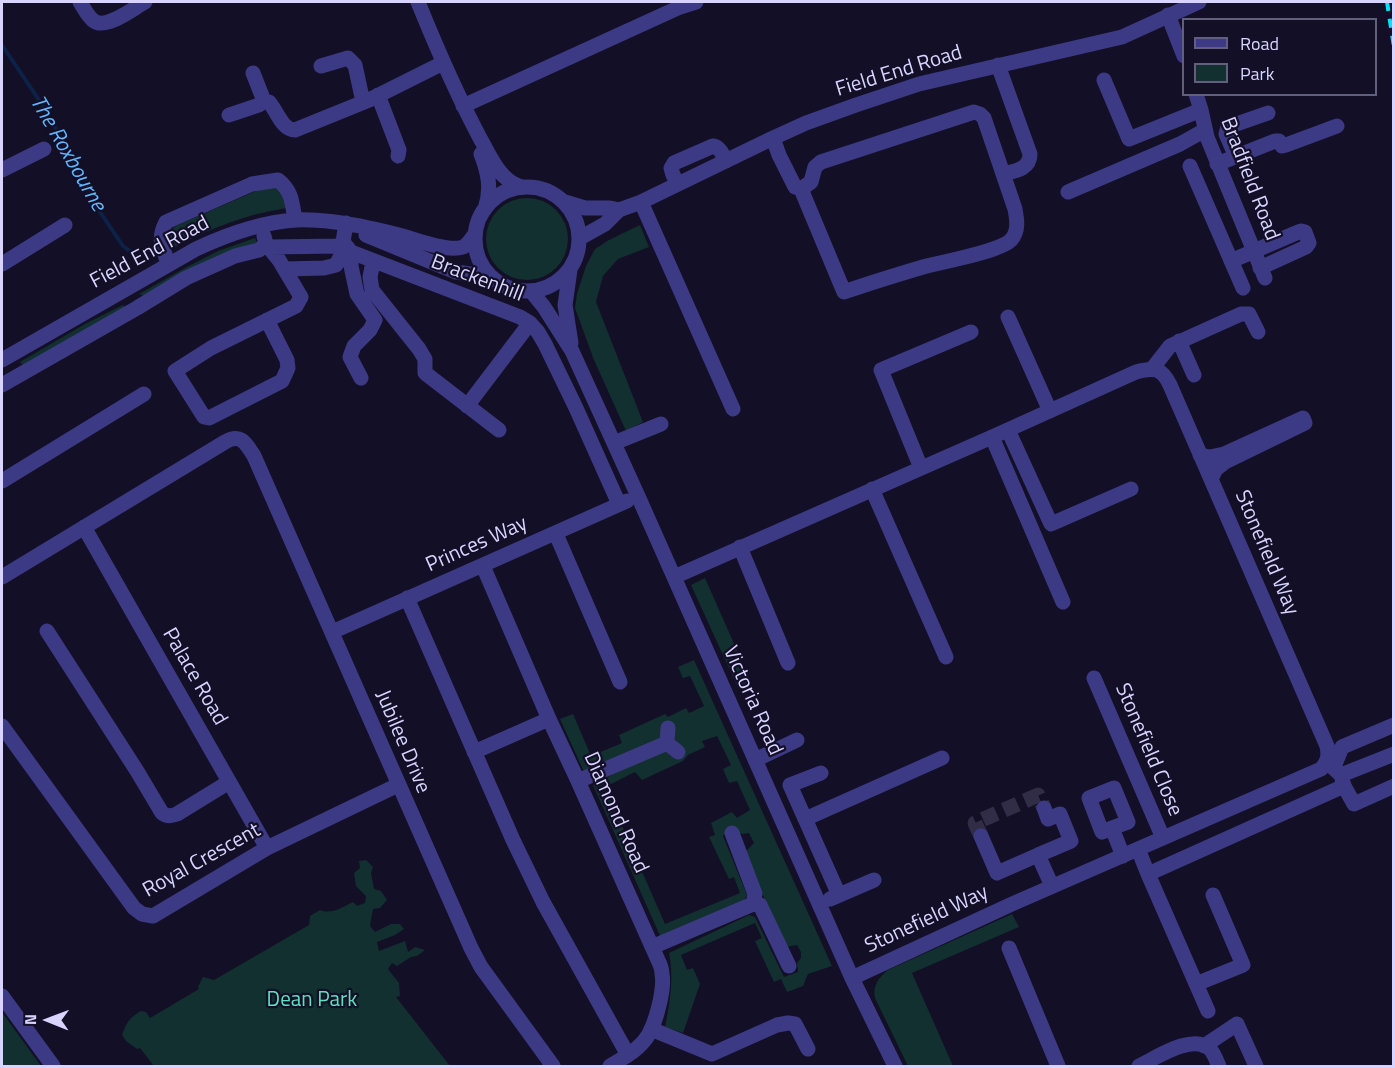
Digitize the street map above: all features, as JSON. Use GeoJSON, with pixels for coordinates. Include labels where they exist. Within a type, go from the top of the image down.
{"type":"FeatureCollection","features":[{"type":"Feature","properties":{"kind":"street"},"geometry":{"type":"LineString","coordinates":[[80,2],[91,20],[99,24],[108,23],[145,2]]}},
{"type":"Feature","properties":{"kind":"street"},"geometry":{"type":"LineString","coordinates":[[418,2],[463,106],[505,178],[513,184],[539,188],[553,194],[565,202],[577,221],[580,238],[577,255],[570,270],[559,281],[546,288],[531,291],[508,288],[491,277],[480,262],[475,234],[478,221],[489,198],[488,176],[463,106]]}},
{"type":"Feature","properties":{"kind":"street"},"geometry":{"type":"LineString","coordinates":[[463,106],[696,2]]}},
{"type":"Feature","properties":{"kind":"street","name":"Field End Road"},"geometry":{"type":"LineString","coordinates":[[580,238],[605,224],[619,210],[641,202],[806,123],[919,84],[1122,37],[1200,2]]}},
{"type":"Feature","properties":{"kind":"street"},"geometry":{"type":"LineString","coordinates":[[1168,15],[1182,51]]}},
{"type":"Feature","properties":{"kind":"street"},"geometry":{"type":"LineString","coordinates":[[321,66],[348,58],[355,65],[370,99],[399,150],[398,156]]}},
{"type":"Feature","properties":{"kind":"street"},"geometry":{"type":"LineString","coordinates":[[264,101],[269,102],[287,128],[295,130],[370,99],[443,63]]}},
{"type":"Feature","properties":{"kind":"street"},"geometry":{"type":"LineString","coordinates":[[998,65],[1030,154],[1027,165],[1019,170],[1003,174]]}},
{"type":"Feature","properties":{"kind":"street"},"geometry":{"type":"LineString","coordinates":[[253,73],[264,101]]}},
{"type":"Feature","properties":{"kind":"street"},"geometry":{"type":"LineString","coordinates":[[1104,80],[1129,139],[1201,110]]}},
{"type":"Feature","properties":{"kind":"street","name":"Bradfield Road"},"geometry":{"type":"LineString","coordinates":[[1197,96],[1207,137],[1217,164],[1263,273],[1309,243],[1305,232],[1301,231],[1254,251]]}},
{"type":"Feature","properties":{"kind":"street"},"geometry":{"type":"LineString","coordinates":[[229,115],[259,105],[264,101]]}},
{"type":"Feature","properties":{"kind":"street"},"geometry":{"type":"LineString","coordinates":[[773,138],[795,187],[801,189],[844,292],[1002,245],[1010,241],[1018,222],[984,118],[974,112],[821,162],[815,167],[811,182],[801,189]]}},
{"type":"Feature","properties":{"kind":"street"},"geometry":{"type":"LineString","coordinates":[[1236,157],[1226,134],[1228,127],[1268,113]]}},
{"type":"Feature","properties":{"kind":"street"},"geometry":{"type":"LineString","coordinates":[[1217,164],[1275,141],[1279,141],[1282,146],[1337,126]]}},
{"type":"Feature","properties":{"kind":"street"},"geometry":{"type":"LineString","coordinates":[[1068,192],[1180,144],[1205,130]]}},
{"type":"Feature","properties":{"kind":"street"},"geometry":{"type":"LineString","coordinates":[[2,170],[44,149]]}},
{"type":"Feature","properties":{"kind":"street"},"geometry":{"type":"LineString","coordinates":[[1190,166],[1243,288]]}},
{"type":"Feature","properties":{"kind":"street"},"geometry":{"type":"LineString","coordinates":[[168,264],[161,240],[161,231],[166,222],[252,184],[278,180],[287,187],[295,220]]}},
{"type":"Feature","properties":{"kind":"street"},"geometry":{"type":"LineString","coordinates":[[485,208],[508,190],[522,187]]}},
{"type":"Feature","properties":{"kind":"street","name":"Field End Road"},"geometry":{"type":"LineString","coordinates":[[565,202],[585,208],[619,210]]}},
{"type":"Feature","properties":{"kind":"street"},"geometry":{"type":"LineString","coordinates":[[641,202],[733,409]]}},
{"type":"Feature","properties":{"kind":"street","name":"Field End Road"},"geometry":{"type":"LineString","coordinates":[[5,358],[168,264],[217,239],[242,230],[295,220],[329,221],[449,248],[463,247],[475,234]]}},
{"type":"Feature","properties":{"kind":"street"},"geometry":{"type":"LineString","coordinates":[[2,264],[65,225]]}},
{"type":"Feature","properties":{"kind":"street"},"geometry":{"type":"LineString","coordinates":[[263,225],[262,232],[268,246],[301,297],[296,306],[267,320],[211,348],[175,371],[204,417],[209,418],[282,381],[288,368],[287,360],[267,320]]}},
{"type":"Feature","properties":{"kind":"street"},"geometry":{"type":"LineString","coordinates":[[346,225],[345,249],[357,294],[375,320],[370,330],[354,346],[350,357],[361,378]]}},
{"type":"Feature","properties":{"kind":"street","name":"Field End Road"},"geometry":{"type":"LineString","coordinates":[[346,225],[456,272],[491,277]]}},
{"type":"Feature","properties":{"kind":"street"},"geometry":{"type":"LineString","coordinates":[[2,385],[186,278],[235,256],[268,246],[338,246],[345,249]]}},
{"type":"Feature","properties":{"kind":"street"},"geometry":{"type":"LineString","coordinates":[[282,265],[345,249]]}},
{"type":"Feature","properties":{"kind":"street","name":"Brackenhill"},"geometry":{"type":"LineString","coordinates":[[345,249],[520,317],[530,323],[538,332],[563,381],[619,504]]}},
{"type":"Feature","properties":{"kind":"street"},"geometry":{"type":"LineString","coordinates":[[1231,261],[1254,251]]}},
{"type":"Feature","properties":{"kind":"street"},"geometry":{"type":"LineString","coordinates":[[373,261],[370,278],[372,290],[419,349],[424,359],[425,373],[499,430]]}},
{"type":"Feature","properties":{"kind":"street","name":"Victoria Road"},"geometry":{"type":"LineString","coordinates":[[570,270],[565,305],[572,351]]}},
{"type":"Feature","properties":{"kind":"street"},"geometry":{"type":"LineString","coordinates":[[129,287],[137,308]]}},
{"type":"Feature","properties":{"kind":"street","name":"Victoria Road"},"geometry":{"type":"LineString","coordinates":[[531,291],[572,351],[852,978],[895,1066]]}},
{"type":"Feature","properties":{"kind":"street"},"geometry":{"type":"LineString","coordinates":[[674,577],[1136,372],[1152,369],[1170,346],[1241,314],[1249,314],[1258,332]]}},
{"type":"Feature","properties":{"kind":"street"},"geometry":{"type":"LineString","coordinates":[[1008,317],[1050,411]]}},
{"type":"Feature","properties":{"kind":"street"},"geometry":{"type":"LineString","coordinates":[[466,406],[530,323]]}},
{"type":"Feature","properties":{"kind":"street"},"geometry":{"type":"LineString","coordinates":[[921,468],[881,370],[971,332]]}},
{"type":"Feature","properties":{"kind":"street"},"geometry":{"type":"LineString","coordinates":[[1179,341],[1194,375]]}},
{"type":"Feature","properties":{"kind":"street"},"geometry":{"type":"LineString","coordinates":[[5,358],[20,374]]}},
{"type":"Feature","properties":{"kind":"street","name":"Stonefield Way"},"geometry":{"type":"LineString","coordinates":[[1152,369],[1166,376],[1327,746],[1336,773]]}},
{"type":"Feature","properties":{"kind":"street"},"geometry":{"type":"LineString","coordinates":[[2,481],[144,394]]}},
{"type":"Feature","properties":{"kind":"street"},"geometry":{"type":"LineString","coordinates":[[1200,454],[1210,457],[1224,454],[1303,418],[1305,423],[1225,462],[1216,469],[1211,479]]}},
{"type":"Feature","properties":{"kind":"street"},"geometry":{"type":"LineString","coordinates":[[614,443],[661,424]]}},
{"type":"Feature","properties":{"kind":"street"},"geometry":{"type":"LineString","coordinates":[[1008,430],[1050,524],[1131,489]]}},
{"type":"Feature","properties":{"kind":"street"},"geometry":{"type":"LineString","coordinates":[[992,437],[1063,602]]}},
{"type":"Feature","properties":{"kind":"street","name":"Jubilee Drive"},"geometry":{"type":"LineString","coordinates":[[84,527],[225,442],[238,438],[246,443],[254,456],[471,948],[481,967],[553,1066]]}},
{"type":"Feature","properties":{"kind":"street"},"geometry":{"type":"LineString","coordinates":[[872,489],[946,657]]}},
{"type":"Feature","properties":{"kind":"street","name":"Princes Way"},"geometry":{"type":"LineString","coordinates":[[332,632],[638,496]]}},
{"type":"Feature","properties":{"kind":"street"},"geometry":{"type":"LineString","coordinates":[[2,577],[84,527]]}},
{"type":"Feature","properties":{"kind":"street","name":"Palace Road"},"geometry":{"type":"LineString","coordinates":[[84,527],[267,848]]}},
{"type":"Feature","properties":{"kind":"street"},"geometry":{"type":"LineString","coordinates":[[556,534],[620,682]]}},
{"type":"Feature","properties":{"kind":"street"},"geometry":{"type":"LineString","coordinates":[[740,547],[788,663]]}},
{"type":"Feature","properties":{"kind":"street","name":"Diamond Road"},"geometry":{"type":"LineString","coordinates":[[483,566],[663,975],[658,1006],[646,1039],[638,1048],[610,1066]]}},
{"type":"Feature","properties":{"kind":"street"},"geometry":{"type":"LineString","coordinates":[[407,598],[513,840],[543,902],[628,1055]]}},
{"type":"Feature","properties":{"kind":"street"},"geometry":{"type":"LineString","coordinates":[[47,631],[162,813],[167,816],[177,814],[229,782]]}},
{"type":"Feature","properties":{"kind":"street","name":"Stonefield Close"},"geometry":{"type":"LineString","coordinates":[[1094,678],[1163,838]]}},
{"type":"Feature","properties":{"kind":"street"},"geometry":{"type":"LineString","coordinates":[[474,752],[549,719]]}},
{"type":"Feature","properties":{"kind":"street"},"geometry":{"type":"LineString","coordinates":[[1394,725],[1342,747],[1336,773],[1354,804],[1394,786]]}},
{"type":"Feature","properties":{"kind":"street","name":"Royal Crescent"},"geometry":{"type":"LineString","coordinates":[[2,726],[134,908],[142,914],[144,920],[267,848],[398,785]]}},
{"type":"Feature","properties":{"kind":"street"},"geometry":{"type":"LineString","coordinates":[[578,781],[671,741]]}},
{"type":"Feature","properties":{"kind":"street"},"geometry":{"type":"LineString","coordinates":[[756,760],[797,741]]}},
{"type":"Feature","properties":{"kind":"street"},"geometry":{"type":"LineString","coordinates":[[1148,874],[1336,773],[1394,754]]}},
{"type":"Feature","properties":{"kind":"street"},"geometry":{"type":"LineString","coordinates":[[805,819],[942,758]]}},
{"type":"Feature","properties":{"kind":"street","name":"Stonefield Way"},"geometry":{"type":"LineString","coordinates":[[852,978],[1052,886],[1322,769],[1336,773]]}},
{"type":"Feature","properties":{"kind":"street"},"geometry":{"type":"LineString","coordinates":[[821,773],[790,785],[839,895]]}},
{"type":"Feature","properties":{"kind":"street"},"geometry":{"type":"LineString","coordinates":[[981,836],[997,873],[1071,841],[1060,814],[1048,819],[1044,808]]}},
{"type":"Feature","properties":{"kind":"street"},"geometry":{"type":"LineString","coordinates":[[1102,832],[1123,856]]}},
{"type":"Feature","properties":{"kind":"street"},"geometry":{"type":"LineString","coordinates":[[732,833],[755,894],[753,904]]}},
{"type":"Feature","properties":{"kind":"street"},"geometry":{"type":"LineString","coordinates":[[1138,849],[1208,1011]]}},
{"type":"Feature","properties":{"kind":"street"},"geometry":{"type":"LineString","coordinates":[[1038,855],[1052,886]]}},
{"type":"Feature","properties":{"kind":"street"},"geometry":{"type":"LineString","coordinates":[[819,903],[874,880]]}},
{"type":"Feature","properties":{"kind":"street"},"geometry":{"type":"LineString","coordinates":[[1196,984],[1244,965],[1212,895]]}},
{"type":"Feature","properties":{"kind":"street"},"geometry":{"type":"LineString","coordinates":[[652,947],[753,904],[760,905],[789,966]]}},
{"type":"Feature","properties":{"kind":"street"},"geometry":{"type":"LineString","coordinates":[[1009,948],[1058,1066]]}},
{"type":"Feature","properties":{"kind":"street"},"geometry":{"type":"LineString","coordinates":[[2,996],[54,1066]]}},
{"type":"Feature","properties":{"kind":"street"},"geometry":{"type":"LineString","coordinates":[[651,1029],[712,1054],[788,1023],[795,1024],[808,1049]]}},
{"type":"Feature","properties":{"kind":"street"},"geometry":{"type":"LineString","coordinates":[[1204,1046],[1237,1024],[1256,1066]]}},
{"type":"Feature","properties":{"kind":"street"},"geometry":{"type":"LineString","coordinates":[[1139,1066],[1189,1043],[1199,1044],[1211,1050],[1219,1066]]}},
{"type":"Feature","properties":{"kind":"green space"},"geometry":{"type":"Polygon","coordinates":[[[265,187],[280,188],[287,208],[228,223],[173,248],[168,241],[170,231],[175,227],[265,187]]]}},
{"type":"Feature","properties":{"kind":"green space"},"geometry":{"type":"Polygon","coordinates":[[[527,198],[543,201],[556,210],[565,223],[568,239],[565,255],[556,268],[543,277],[527,280],[511,277],[498,268],[489,255],[486,239],[489,223],[498,210],[511,201],[527,198]]]}},
{"type":"Feature","properties":{"kind":"green space"},"geometry":{"type":"Polygon","coordinates":[[[640,225],[649,247],[618,259],[603,276],[596,302],[643,422],[626,431],[594,360],[575,308],[586,266],[595,249],[640,225]]]}},
{"type":"Feature","properties":{"kind":"green space"},"geometry":{"type":"Polygon","coordinates":[[[255,238],[258,245],[148,298],[139,294],[218,251],[255,238]]]}},
{"type":"Feature","properties":{"kind":"green space"},"geometry":{"type":"Polygon","coordinates":[[[123,305],[126,309],[24,366],[20,362],[85,324],[123,305]]]}},
{"type":"Feature","properties":{"kind":"green space"},"geometry":{"type":"Polygon","coordinates":[[[705,578],[751,682],[738,688],[691,585],[705,578]]]}},
{"type":"Feature","properties":{"kind":"green space"},"geometry":{"type":"Polygon","coordinates":[[[694,660],[832,966],[808,974],[803,986],[787,992],[781,979],[774,982],[755,941],[762,938],[755,923],[681,955],[687,970],[693,968],[700,984],[683,1033],[665,1027],[671,981],[669,953],[749,915],[755,917],[784,977],[798,972],[797,963],[801,958],[801,952],[797,945],[786,947],[744,853],[754,843],[749,833],[727,831],[723,836],[747,895],[744,901],[661,938],[593,785],[647,758],[681,747],[675,739],[673,729],[660,739],[584,772],[560,719],[573,714],[591,756],[622,743],[619,735],[665,714],[668,717],[686,708],[689,713],[704,706],[690,676],[683,678],[678,667],[694,660]],[[717,736],[702,741],[705,747],[688,755],[683,761],[642,780],[635,772],[605,787],[665,924],[740,893],[734,877],[729,879],[709,837],[715,835],[711,823],[732,812],[737,818],[750,810],[737,781],[729,783],[723,769],[731,765],[717,736]]]}},
{"type":"Feature","properties":{"kind":"green space","name":"Dean Park"},"geometry":{"type":"Polygon","coordinates":[[[366,860],[373,867],[371,873],[374,889],[381,891],[387,900],[380,908],[373,909],[370,926],[375,932],[391,924],[400,924],[404,929],[377,942],[379,951],[405,941],[408,952],[415,947],[425,950],[397,966],[392,963],[388,969],[399,983],[400,996],[396,997],[450,1066],[154,1066],[140,1048],[137,1049],[126,1041],[122,1035],[125,1027],[131,1018],[141,1011],[146,1012],[150,1018],[199,989],[203,977],[214,980],[309,925],[310,916],[320,910],[333,911],[353,902],[357,906],[365,903],[366,896],[356,886],[354,873],[360,868],[359,861],[366,860]]]}},
{"type":"Feature","properties":{"kind":"green space"},"geometry":{"type":"Polygon","coordinates":[[[1012,914],[1019,927],[912,973],[953,1066],[908,1066],[875,998],[874,990],[879,979],[888,970],[1012,914]]]}},
{"type":"Feature","properties":{"kind":"green space"},"geometry":{"type":"Polygon","coordinates":[[[2,1012],[41,1066],[2,1066],[2,1012]]]}},
{"type":"Feature","properties":{"kind":"waterway","name":"The Roxbourne"},"geometry":{"type":"LineString","coordinates":[[2,45],[39,100],[64,143],[92,200],[123,246],[138,257]]}},
{"type":"Feature","properties":{"kind":"tunnel"},"geometry":{"type":"LineString","coordinates":[[981,836],[975,823],[1038,795],[1044,808]]}},
{"type":"Feature","properties":{"kind":"railway"},"geometry":{"type":"LineString","coordinates":[[1387,2],[1394,47]]}}]}
